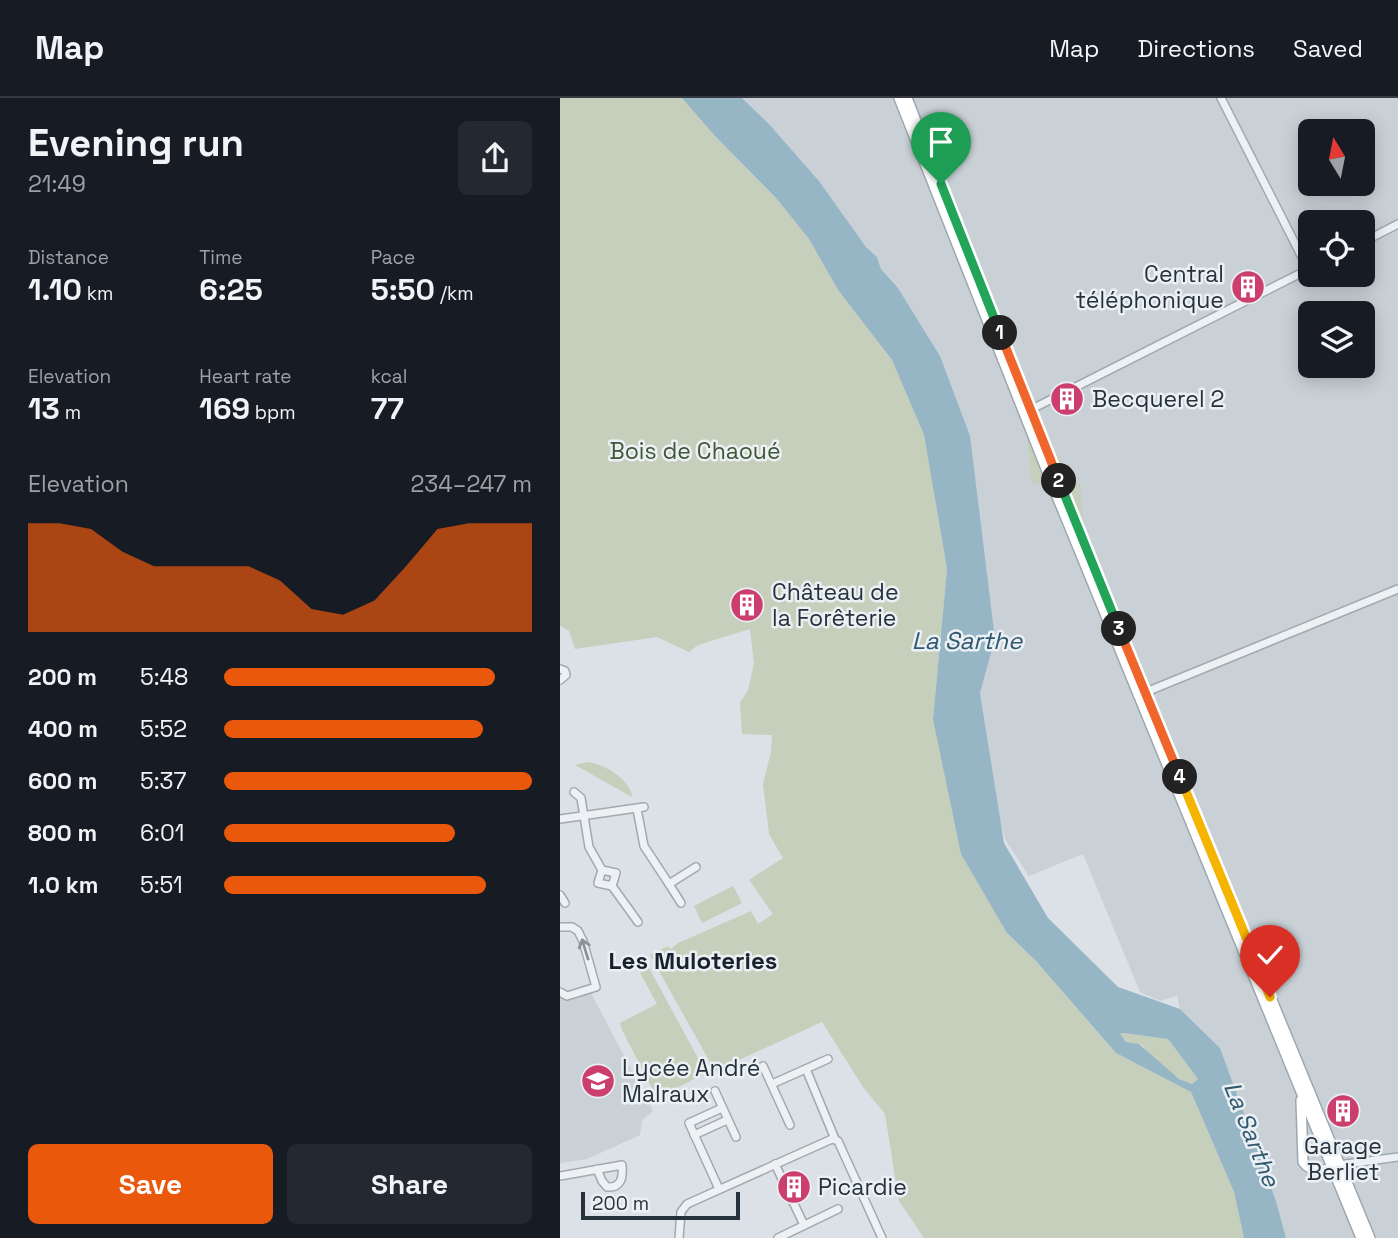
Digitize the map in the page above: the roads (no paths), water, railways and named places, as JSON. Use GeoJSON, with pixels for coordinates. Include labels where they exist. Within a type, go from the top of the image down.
{"type":"FeatureCollection","features":[{"type":"Feature","properties":{"kind":"main road"},"geometry":{"type":"LineString","coordinates":[[899,98],[1299,1085],[1370,1238]]}},
{"type":"Feature","properties":{"kind":"main road"},"geometry":{"type":"LineString","coordinates":[[907,98],[1055,482],[1336,1166],[1361,1238]]}},
{"type":"Feature","properties":{"kind":"main road"},"geometry":{"type":"LineString","coordinates":[[1299,1085],[1303,1162],[1315,1171],[1336,1166]]}},
{"type":"Feature","properties":{"kind":"street"},"geometry":{"type":"LineString","coordinates":[[1221,98],[1298,246]]}},
{"type":"Feature","properties":{"kind":"street"},"geometry":{"type":"LineString","coordinates":[[1375,236],[1398,224]]}},
{"type":"Feature","properties":{"kind":"street"},"geometry":{"type":"LineString","coordinates":[[1036,407],[1298,275]]}},
{"type":"Feature","properties":{"kind":"street"},"geometry":{"type":"LineString","coordinates":[[1151,690],[1398,589]]}},
{"type":"Feature","properties":{"kind":"street"},"geometry":{"type":"LineString","coordinates":[[560,669],[565,671],[566,675],[560,680]]}},
{"type":"Feature","properties":{"kind":"street"},"geometry":{"type":"LineString","coordinates":[[573,792],[581,798],[589,847],[602,870],[598,883],[612,886],[638,922]]}},
{"type":"Feature","properties":{"kind":"street"},"geometry":{"type":"LineString","coordinates":[[560,819],[640,808],[644,846],[681,903]]}},
{"type":"Feature","properties":{"kind":"street"},"geometry":{"type":"LineString","coordinates":[[669,884],[696,867]]}},
{"type":"Feature","properties":{"kind":"street"},"geometry":{"type":"LineString","coordinates":[[602,870],[616,873],[612,886]]}},
{"type":"Feature","properties":{"kind":"street"},"geometry":{"type":"LineString","coordinates":[[560,895],[565,903]]}},
{"type":"Feature","properties":{"kind":"street"},"geometry":{"type":"LineString","coordinates":[[560,927],[572,927],[580,933],[596,986],[567,996],[560,992]]}},
{"type":"Feature","properties":{"kind":"street"},"geometry":{"type":"LineString","coordinates":[[772,1084],[828,1059]]}},
{"type":"Feature","properties":{"kind":"street"},"geometry":{"type":"LineString","coordinates":[[764,1066],[790,1125]]}},
{"type":"Feature","properties":{"kind":"street"},"geometry":{"type":"LineString","coordinates":[[806,1069],[835,1139],[882,1238]]}},
{"type":"Feature","properties":{"kind":"street"},"geometry":{"type":"LineString","coordinates":[[715,1091],[736,1137]]}},
{"type":"Feature","properties":{"kind":"street"},"geometry":{"type":"LineString","coordinates":[[719,1189],[689,1123],[722,1108]]}},
{"type":"Feature","properties":{"kind":"street"},"geometry":{"type":"LineString","coordinates":[[694,1135],[727,1120]]}},
{"type":"Feature","properties":{"kind":"street"},"geometry":{"type":"LineString","coordinates":[[679,1238],[681,1212],[687,1204],[835,1139]]}},
{"type":"Feature","properties":{"kind":"street"},"geometry":{"type":"LineString","coordinates":[[1336,1166],[1398,1157]]}},
{"type":"Feature","properties":{"kind":"street"},"geometry":{"type":"LineString","coordinates":[[775,1164],[804,1226]]}},
{"type":"Feature","properties":{"kind":"street"},"geometry":{"type":"LineString","coordinates":[[560,1176],[597,1169]]}},
{"type":"Feature","properties":{"kind":"street"},"geometry":{"type":"LineString","coordinates":[[778,1238],[838,1209]]}},
{"type":"Feature","properties":{"kind":"water","name":"La Sarthe"},"geometry":{"type":"Polygon","coordinates":[[[682,98],[742,98],[769,124],[819,181],[866,247],[877,257],[881,269],[898,288],[940,356],[970,436],[995,639],[980,693],[1004,843],[1048,918],[1118,987],[1180,1009],[1220,1048],[1276,1201],[1286,1238],[1244,1238],[1234,1192],[1191,1092],[1116,1053],[1036,961],[1007,933],[961,854],[933,719],[947,569],[924,435],[892,360],[838,290],[809,239],[776,198],[682,98]],[[1120,1034],[1126,1042],[1139,1044],[1179,1079],[1192,1084],[1198,1079],[1168,1039],[1120,1034]]]}},
{"type":"Feature","properties":{"kind":"place","name":"Central téléphonique"},"geometry":{"type":"Point","coordinates":[1248,287]}},
{"type":"Feature","properties":{"kind":"place","name":"Becquerel 2"},"geometry":{"type":"Point","coordinates":[1067,399]}},
{"type":"Feature","properties":{"kind":"place","name":"Château de la Forêterie"},"geometry":{"type":"Point","coordinates":[747,605]}},
{"type":"Feature","properties":{"kind":"place","name":"Lycée André Malraux"},"geometry":{"type":"Point","coordinates":[598,1081]}},
{"type":"Feature","properties":{"kind":"place","name":"Garage Berliet"},"geometry":{"type":"Point","coordinates":[1343,1111]}},
{"type":"Feature","properties":{"kind":"place","name":"Picardie"},"geometry":{"type":"Point","coordinates":[794,1187]}},
{"type":"Feature","properties":{"kind":"district","name":"Les Muloteries"},"geometry":{"type":"Point","coordinates":[693,960]}},
{"type":"Feature","properties":{"kind":"park label","name":"Bois de Chaoué"},"geometry":{"type":"Point","coordinates":[695,451]}}]}
